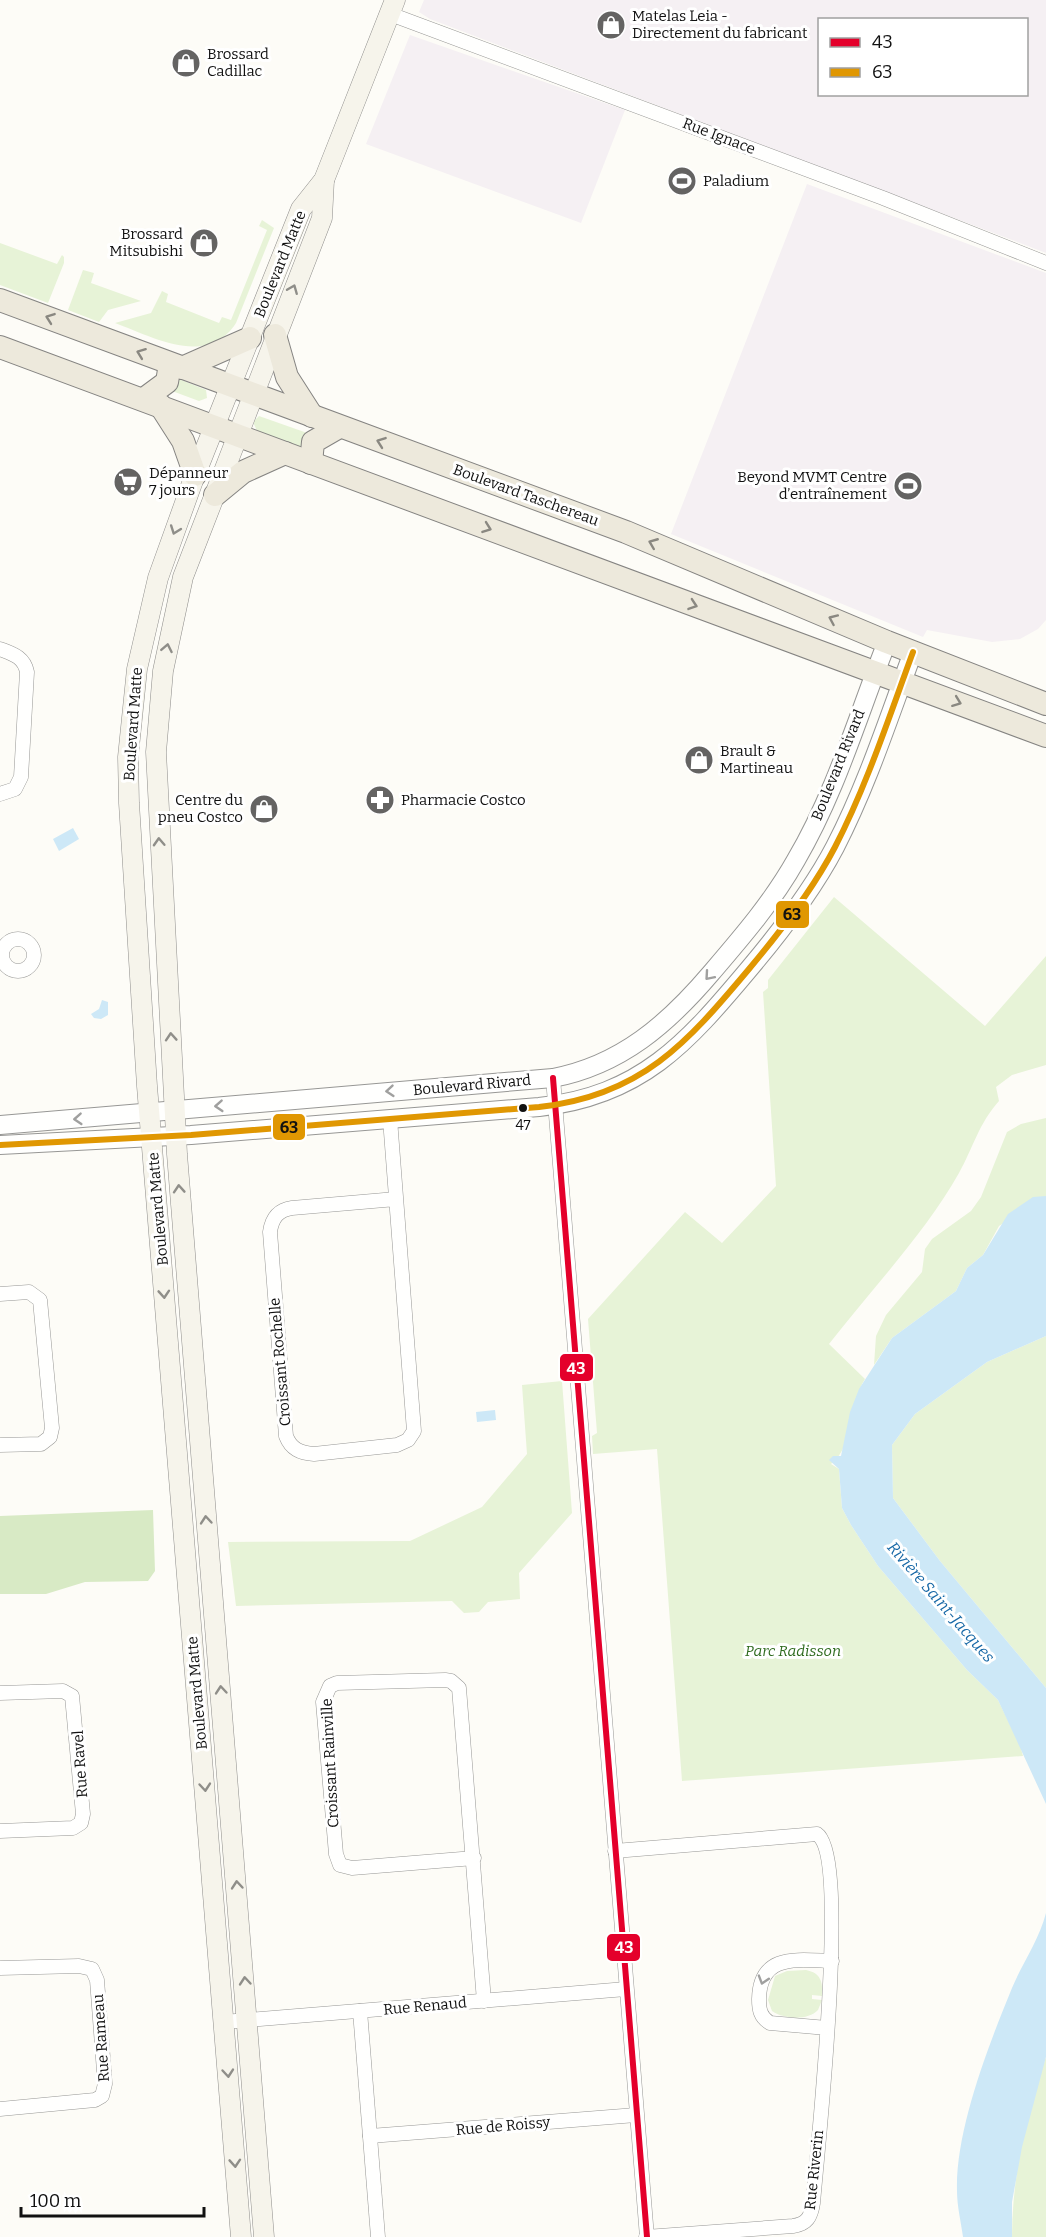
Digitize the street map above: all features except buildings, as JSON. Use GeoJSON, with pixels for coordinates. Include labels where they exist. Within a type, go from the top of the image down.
{"type":"FeatureCollection","features":[{"type":"Feature","properties":{"kind":"main road","name":"Boulevard Matte"},"geometry":{"type":"LineString","coordinates":[[264,2237],[176,1136],[156,800],[157,724],[164,663],[175,607],[188,563],[237,435],[241,391],[250,338],[301,210],[324,180],[392,7]]}},
{"type":"Feature","properties":{"kind":"main road","name":"Boulevard Matte"},"geometry":{"type":"LineString","coordinates":[[241,2237],[150,1113],[129,803],[129,742],[137,669],[147,617],[195,476],[216,426],[241,391],[275,335],[322,218],[324,180]]}},
{"type":"Feature","properties":{"kind":"main road","name":"Boulevard Taschereau"},"geometry":{"type":"LineString","coordinates":[[0,300],[634,535],[886,642],[1046,704]]}},
{"type":"Feature","properties":{"kind":"main road"},"geometry":{"type":"LineString","coordinates":[[275,335],[287,377],[312,417]]}},
{"type":"Feature","properties":{"kind":"main road"},"geometry":{"type":"LineString","coordinates":[[152,402],[176,366],[250,338]]}},
{"type":"Feature","properties":{"kind":"main road"},"geometry":{"type":"LineString","coordinates":[[0,347],[1046,736]]}},
{"type":"Feature","properties":{"kind":"main road"},"geometry":{"type":"LineString","coordinates":[[152,402],[183,441],[195,476]]}},
{"type":"Feature","properties":{"kind":"main road"},"geometry":{"type":"LineString","coordinates":[[311,463],[313,442],[339,427]]}},
{"type":"Feature","properties":{"kind":"main road"},"geometry":{"type":"LineString","coordinates":[[215,495],[238,474],[285,453]]}},
{"type":"Feature","properties":{"kind":"street","name":"Rue Ignace"},"geometry":{"type":"LineString","coordinates":[[392,7],[1046,263]]}},
{"type":"Feature","properties":{"kind":"street","name":"Boulevard Rivard"},"geometry":{"type":"LineString","coordinates":[[0,1125],[553,1078],[607,1061],[647,1038],[680,1008],[747,931],[786,877],[812,831],[886,642]]}},
{"type":"Feature","properties":{"kind":"street"},"geometry":{"type":"LineString","coordinates":[[0,649],[19,657],[27,672],[21,777],[12,792],[0,794]]}},
{"type":"Feature","properties":{"kind":"street","name":"Boulevard Rivard"},"geometry":{"type":"LineString","coordinates":[[0,1145],[176,1136],[555,1105],[601,1094],[663,1060],[692,1035],[768,947],[805,897],[838,842],[860,794],[912,652]]}},
{"type":"Feature","properties":{"kind":"street"},"geometry":{"type":"LineString","coordinates":[[553,1078],[646,2237]]}},
{"type":"Feature","properties":{"kind":"street","name":"Croissant Rochelle"},"geometry":{"type":"LineString","coordinates":[[390,1119],[414,1431],[408,1440],[397,1445],[314,1454],[300,1452],[293,1448],[286,1436],[270,1232],[273,1219],[279,1212],[292,1208],[396,1199]]}},
{"type":"Feature","properties":{"kind":"street"},"geometry":{"type":"LineString","coordinates":[[0,1294],[25,1292],[37,1296],[40,1300],[52,1428],[50,1437],[41,1444],[0,1445]]}},
{"type":"Feature","properties":{"kind":"street","name":"Croissant Rainville"},"geometry":{"type":"LineString","coordinates":[[474,1858],[352,1868],[340,1865],[336,1854],[323,1702],[330,1686],[338,1683],[445,1680],[451,1681],[459,1688],[474,1858],[484,2001]]}},
{"type":"Feature","properties":{"kind":"street","name":"Rue Ravel"},"geometry":{"type":"LineString","coordinates":[[0,1693],[58,1691],[72,1696],[83,1814],[81,1823],[73,1828],[0,1831]]}},
{"type":"Feature","properties":{"kind":"street","name":"Rue Riverin"},"geometry":{"type":"LineString","coordinates":[[615,1851],[817,1834],[824,1843],[833,1933],[813,2203],[806,2222],[792,2226],[646,2237]]}},
{"type":"Feature","properties":{"kind":"street"},"geometry":{"type":"LineString","coordinates":[[827,2028],[770,2023],[760,2012],[760,1990],[765,1972],[774,1964],[832,1961]]}},
{"type":"Feature","properties":{"kind":"street","name":"Rue Rameau"},"geometry":{"type":"LineString","coordinates":[[0,1968],[79,1966],[92,1969],[97,1980],[105,2084],[102,2096],[95,2100],[0,2109]]}},
{"type":"Feature","properties":{"kind":"street","name":"Rue Renaud"},"geometry":{"type":"LineString","coordinates":[[224,2022],[626,1989]]}},
{"type":"Feature","properties":{"kind":"street"},"geometry":{"type":"LineString","coordinates":[[360,2011],[378,2237]]}},
{"type":"Feature","properties":{"kind":"street","name":"Rue de Roissy"},"geometry":{"type":"LineString","coordinates":[[370,2136],[636,2115]]}},
{"type":"Feature","properties":{"kind":"shaded area"},"geometry":{"type":"Polygon","coordinates":[[[424,0],[1046,0],[1046,253],[430,19],[419,12],[424,0]]]}},
{"type":"Feature","properties":{"kind":"shaded area"},"geometry":{"type":"Polygon","coordinates":[[[410,35],[625,110],[581,223],[366,144],[410,35]]]}},
{"type":"Feature","properties":{"kind":"shaded area"},"geometry":{"type":"Polygon","coordinates":[[[807,184],[1046,273],[1046,620],[1038,629],[1020,639],[992,642],[927,630],[923,637],[671,534],[807,184]]]}},
{"type":"Feature","properties":{"kind":"green space"},"geometry":{"type":"Polygon","coordinates":[[[262,220],[274,228],[236,323],[224,336],[210,344],[179,345],[115,323],[151,313],[162,291],[168,294],[166,302],[219,323],[222,317],[231,320],[267,230],[259,226],[262,220]]]}},
{"type":"Feature","properties":{"kind":"green space"},"geometry":{"type":"Polygon","coordinates":[[[0,243],[57,264],[62,255],[64,257],[64,263],[48,303],[0,285],[0,243]]]}},
{"type":"Feature","properties":{"kind":"green space"},"geometry":{"type":"Polygon","coordinates":[[[83,270],[94,273],[91,283],[141,301],[108,310],[99,322],[68,310],[83,270]]]}},
{"type":"Feature","properties":{"kind":"green space"},"geometry":{"type":"Polygon","coordinates":[[[179,379],[206,390],[207,398],[199,401],[172,391],[179,379]]]}},
{"type":"Feature","properties":{"kind":"green space"},"geometry":{"type":"Polygon","coordinates":[[[259,416],[310,434],[301,447],[257,431],[253,422],[259,416]]]}},
{"type":"Feature","properties":{"kind":"green space","name":"Parc Radisson"},"geometry":{"type":"Polygon","coordinates":[[[834,897],[985,1026],[1046,956],[1046,1065],[1012,1075],[996,1087],[999,1101],[981,1127],[964,1164],[946,1195],[914,1239],[829,1344],[865,1379],[856,1400],[844,1446],[839,1456],[831,1464],[839,1469],[842,1508],[878,1566],[967,1670],[998,1700],[1023,1756],[682,1781],[657,1449],[593,1454],[592,1436],[597,1433],[588,1319],[685,1212],[722,1243],[776,1186],[763,992],[768,988],[768,980],[834,897]]]}},
{"type":"Feature","properties":{"kind":"green space"},"geometry":{"type":"Polygon","coordinates":[[[1046,1118],[1046,1196],[999,1226],[983,1255],[967,1268],[956,1291],[892,1338],[874,1365],[876,1336],[886,1315],[922,1272],[925,1249],[932,1239],[971,1211],[981,1197],[1007,1132],[1021,1124],[1046,1118]]]}},
{"type":"Feature","properties":{"kind":"green space"},"geometry":{"type":"Polygon","coordinates":[[[1046,1336],[1046,1688],[940,1561],[893,1498],[892,1445],[915,1414],[987,1362],[1046,1336]]]}},
{"type":"Feature","properties":{"kind":"green space"},"geometry":{"type":"Polygon","coordinates":[[[562,1381],[572,1513],[519,1573],[520,1599],[488,1602],[479,1612],[464,1613],[452,1601],[236,1606],[228,1542],[410,1541],[482,1507],[527,1454],[522,1385],[562,1381]]]}},
{"type":"Feature","properties":{"kind":"green space"},"geometry":{"type":"Polygon","coordinates":[[[153,1510],[155,1571],[148,1581],[85,1582],[46,1594],[0,1594],[0,1516],[153,1510]]]}},
{"type":"Feature","properties":{"kind":"green space"},"geometry":{"type":"Polygon","coordinates":[[[806,1970],[815,1973],[821,1982],[822,1996],[812,1995],[812,1999],[822,2000],[818,2010],[814,2014],[795,2018],[782,2016],[772,2011],[768,2000],[775,1976],[787,1971],[806,1970]]]}},
{"type":"Feature","properties":{"kind":"green space"},"geometry":{"type":"Polygon","coordinates":[[[1046,2057],[1046,2237],[1012,2237],[1014,2191],[1021,2146],[1032,2100],[1046,2057]]]}},
{"type":"Feature","properties":{"kind":"water"},"geometry":{"type":"Polygon","coordinates":[[[73,828],[79,839],[59,851],[53,839],[73,828]]]}},
{"type":"Feature","properties":{"kind":"water"},"geometry":{"type":"Polygon","coordinates":[[[102,1000],[108,1002],[108,1015],[101,1019],[94,1018],[91,1014],[99,1009],[102,1000]]]}},
{"type":"Feature","properties":{"kind":"water","name":"Rivière Saint-Jacques"},"geometry":{"type":"Polygon","coordinates":[[[1046,1196],[1046,1336],[987,1362],[915,1414],[892,1445],[893,1498],[940,1561],[1046,1688],[1046,1804],[998,1700],[967,1670],[878,1566],[851,1525],[842,1508],[839,1469],[829,1460],[833,1456],[841,1456],[850,1412],[859,1389],[892,1338],[956,1291],[967,1268],[983,1255],[1008,1214],[1033,1197],[1046,1196]]]}},
{"type":"Feature","properties":{"kind":"water"},"geometry":{"type":"Polygon","coordinates":[[[495,1410],[496,1420],[477,1422],[476,1412],[495,1410]]]}},
{"type":"Feature","properties":{"kind":"water"},"geometry":{"type":"Polygon","coordinates":[[[1046,1913],[1046,2057],[1022,2147],[1012,2202],[1012,2237],[963,2237],[957,2197],[958,2167],[967,2115],[1003,2010],[1046,1913]]]}},
{"type":"Feature","properties":{"kind":"transit line","name":"63"},"geometry":{"type":"LineString","coordinates":[[0,1145],[191,1135],[539,1107],[575,1101],[606,1091],[634,1078],[659,1062],[704,1020],[761,955],[806,895],[847,823],[877,751],[913,652]]}},
{"type":"Feature","properties":{"kind":"transit line","name":"43"},"geometry":{"type":"LineString","coordinates":[[553,1078],[647,2237]]}},
{"type":"Feature","properties":{"kind":"place","name":"Matelas Leia - Directement du fabricant"},"geometry":{"type":"Point","coordinates":[611,25]}},
{"type":"Feature","properties":{"kind":"place","name":"Brossard Cadillac"},"geometry":{"type":"Point","coordinates":[186,63]}},
{"type":"Feature","properties":{"kind":"place","name":"Paladium"},"geometry":{"type":"Point","coordinates":[682,181]}},
{"type":"Feature","properties":{"kind":"place","name":"Brossard Mitsubishi"},"geometry":{"type":"Point","coordinates":[204,243]}},
{"type":"Feature","properties":{"kind":"place","name":"Dépanneur 7 jours"},"geometry":{"type":"Point","coordinates":[128,482]}},
{"type":"Feature","properties":{"kind":"place","name":"Beyond MVMT Centre d’entraînement"},"geometry":{"type":"Point","coordinates":[908,486]}},
{"type":"Feature","properties":{"kind":"place","name":"Brault & Martineau"},"geometry":{"type":"Point","coordinates":[699,760]}},
{"type":"Feature","properties":{"kind":"place","name":"Pharmacie Costco"},"geometry":{"type":"Point","coordinates":[380,800]}},
{"type":"Feature","properties":{"kind":"place","name":"Centre du pneu Costco"},"geometry":{"type":"Point","coordinates":[264,809]}},
{"type":"Feature","properties":{"kind":"place","name":"47"},"geometry":{"type":"Point","coordinates":[523,1108]}}]}
